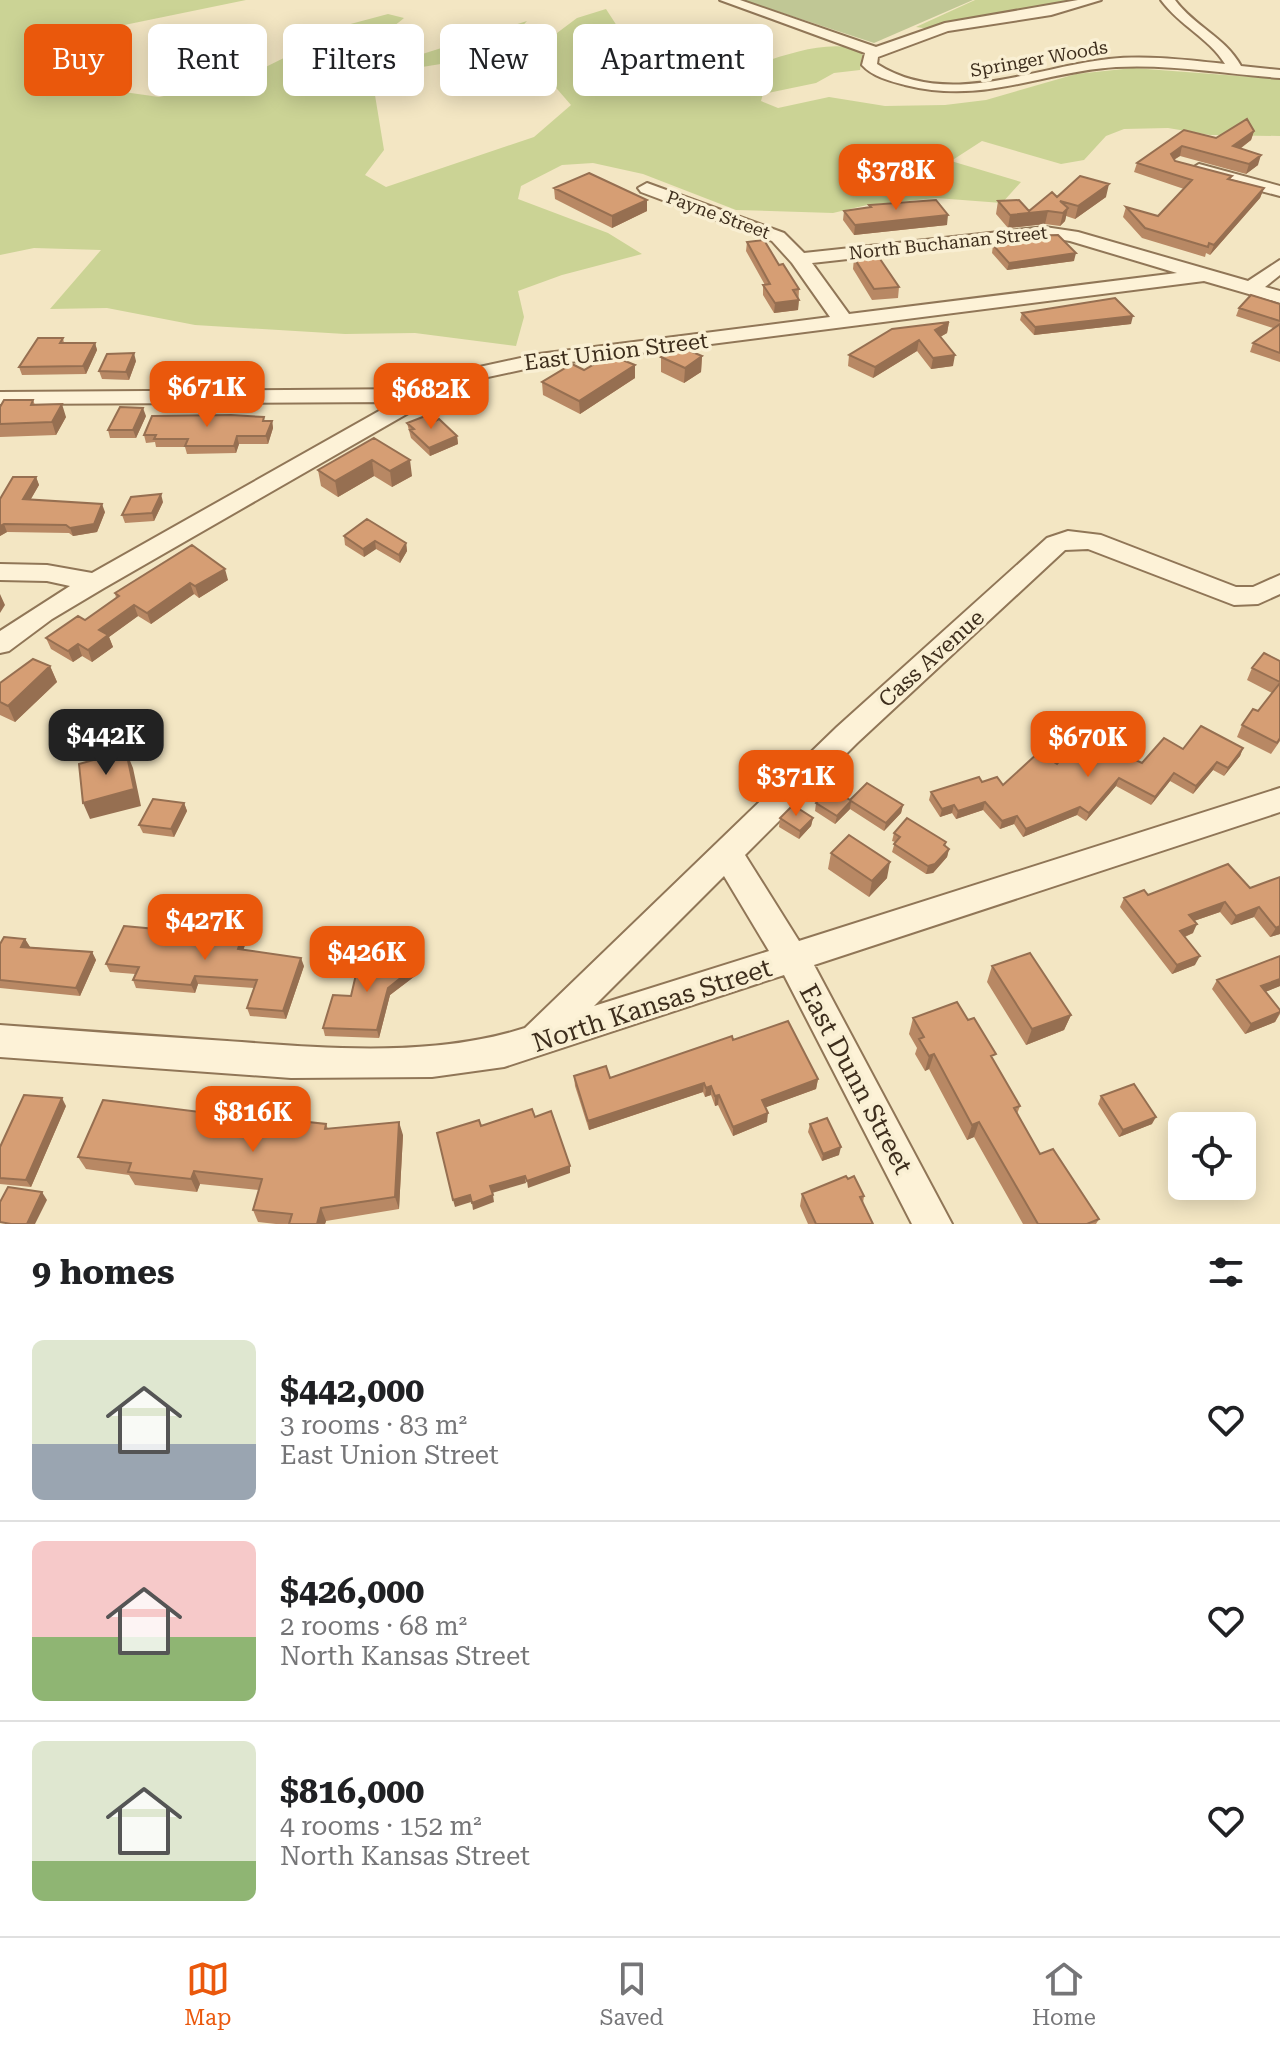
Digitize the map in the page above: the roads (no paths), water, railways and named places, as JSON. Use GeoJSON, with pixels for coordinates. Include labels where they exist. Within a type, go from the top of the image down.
{"type":"FeatureCollection","features":[{"type":"Feature","properties":{"kind":"street"},"geometry":{"type":"LineString","coordinates":[[727,0],[876,52],[945,27],[1051,11],[1094,0]]}},
{"type":"Feature","properties":{"kind":"street"},"geometry":{"type":"LineString","coordinates":[[1168,0],[1179,14],[1222,49],[1236,71],[1280,74]]}},
{"type":"Feature","properties":{"kind":"street","name":"Springer Woods"},"geometry":{"type":"LineString","coordinates":[[876,52],[871,55],[869,65],[883,74],[953,91],[985,89],[1042,74],[1113,63],[1236,71]]}},
{"type":"Feature","properties":{"kind":"street"},"geometry":{"type":"LineString","coordinates":[[1179,164],[1280,191]]}},
{"type":"Feature","properties":{"kind":"street","name":"Payne Street"},"geometry":{"type":"LineString","coordinates":[[647,188],[784,241],[844,322]]}},
{"type":"Feature","properties":{"kind":"street","name":"North Buchanan Street"},"geometry":{"type":"LineString","coordinates":[[799,259],[1045,232],[1072,236],[1280,297]]}},
{"type":"Feature","properties":{"kind":"street"},"geometry":{"type":"LineString","coordinates":[[1251,288],[1280,266]]}},
{"type":"Feature","properties":{"kind":"street","name":"East Union Street"},"geometry":{"type":"LineString","coordinates":[[0,644],[43,613],[95,582],[423,395],[468,375],[503,366],[1205,275]]}},
{"type":"Feature","properties":{"kind":"street"},"geometry":{"type":"LineString","coordinates":[[0,398],[423,395]]}},
{"type":"Feature","properties":{"kind":"street","name":"Cass Avenue"},"geometry":{"type":"LineString","coordinates":[[534,1043],[847,735],[1062,541],[1076,538],[1092,541],[1202,587],[1234,596],[1258,595],[1280,583]]}},
{"type":"Feature","properties":{"kind":"street"},"geometry":{"type":"LineString","coordinates":[[0,572],[47,573],[95,582]]}},
{"type":"Feature","properties":{"kind":"street","name":"North Kansas Street"},"geometry":{"type":"LineString","coordinates":[[0,1041],[310,1064],[389,1065],[449,1061],[534,1043],[1280,800]]}},
{"type":"Feature","properties":{"kind":"street","name":"East Dunn Street"},"geometry":{"type":"LineString","coordinates":[[727,853],[792,960],[933,1224]]}}]}
